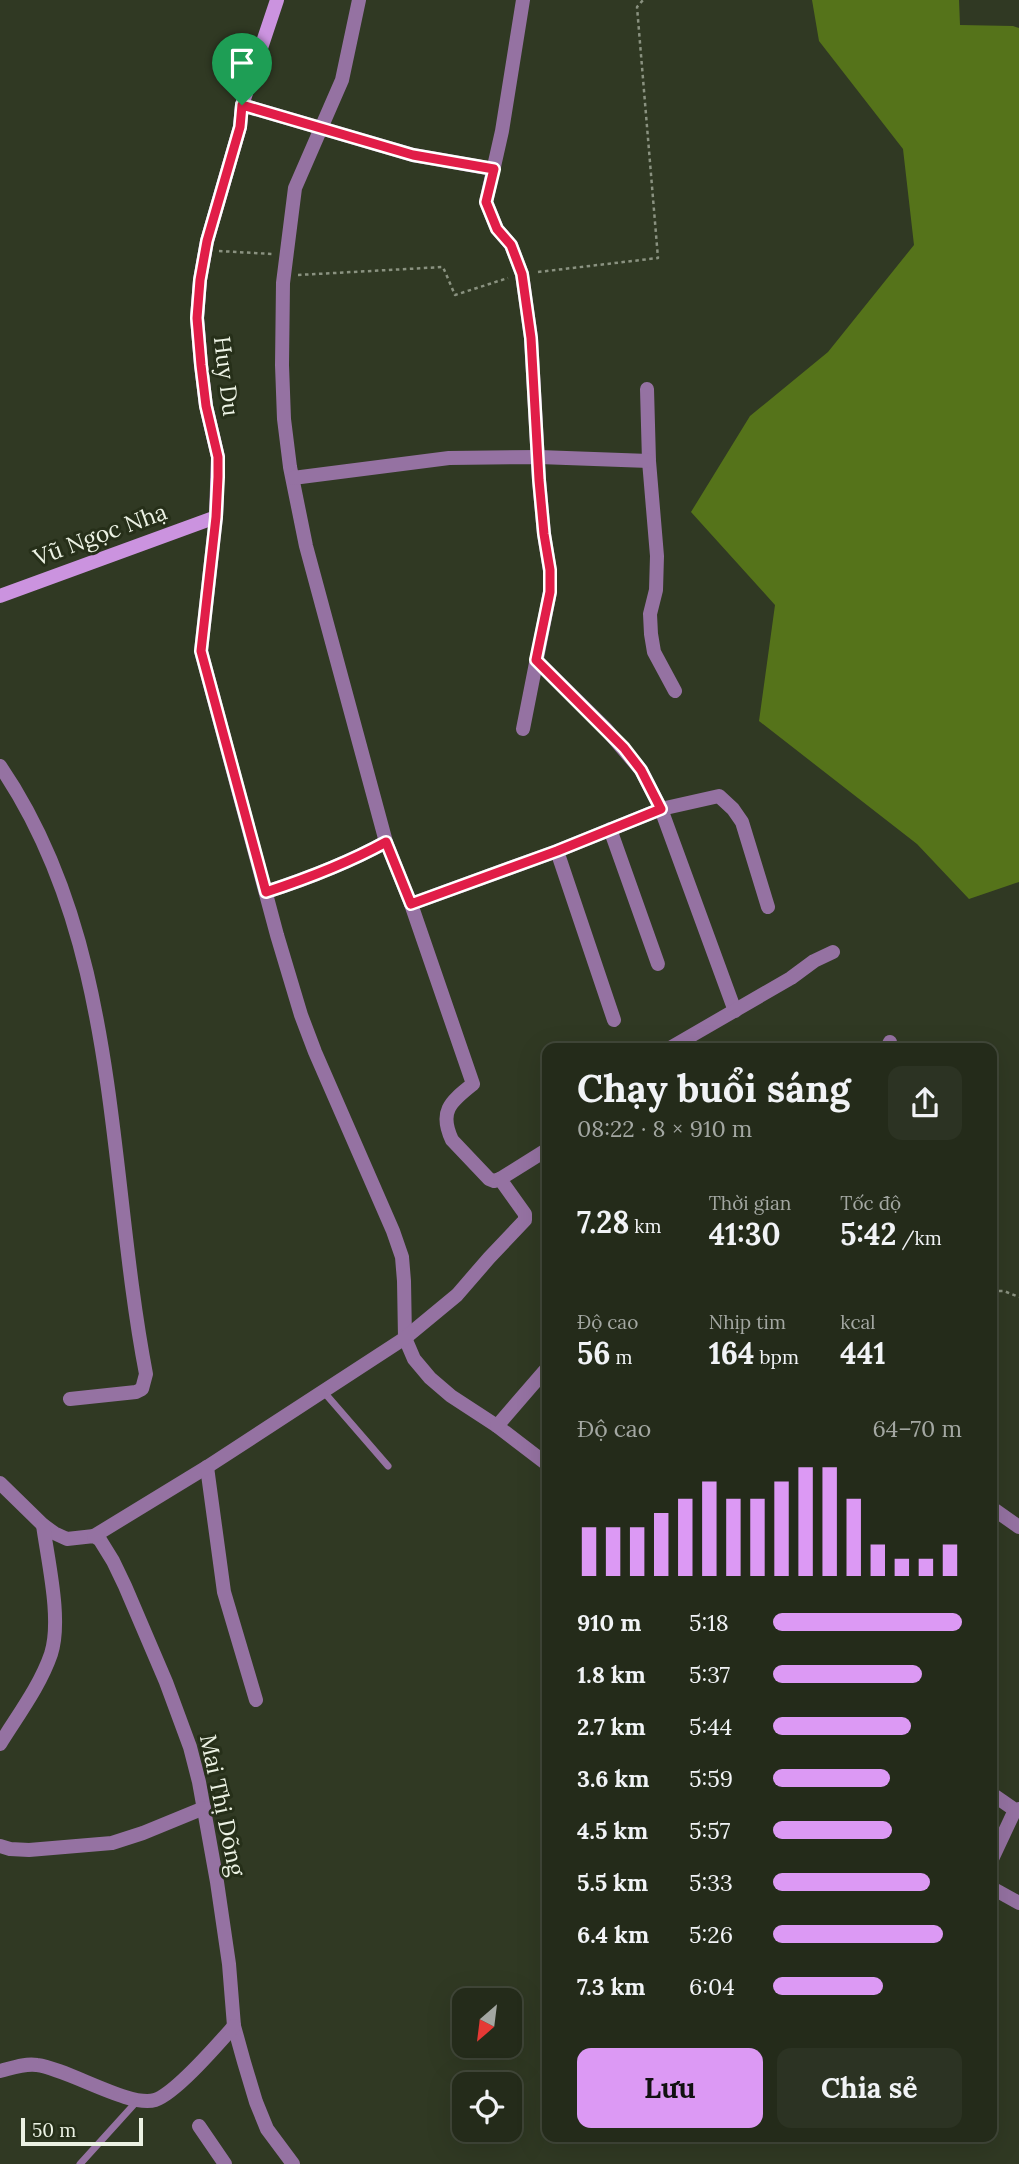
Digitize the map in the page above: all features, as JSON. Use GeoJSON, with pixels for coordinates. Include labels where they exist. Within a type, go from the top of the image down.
{"type":"FeatureCollection","features":[{"type":"Feature","properties":{"kind":"street","name":"Huy Du"},"geometry":{"type":"LineString","coordinates":[[216,517],[218,457],[206,406],[197,318],[200,280],[205,251],[240,127],[242,105],[277,0]]}},
{"type":"Feature","properties":{"kind":"street"},"geometry":{"type":"LineString","coordinates":[[359,0],[342,80],[295,188],[284,276],[283,392],[284,419],[293,478],[319,597],[386,842],[411,904],[473,1084],[451,1102],[447,1117],[449,1135],[489,1179],[494,1181],[542,1153]]}},
{"type":"Feature","properties":{"kind":"street"},"geometry":{"type":"LineString","coordinates":[[523,0],[502,131],[486,202],[497,229],[511,245],[522,274],[531,338],[544,534],[550,570],[550,592],[523,729]]}},
{"type":"Feature","properties":{"kind":"street"},"geometry":{"type":"LineString","coordinates":[[242,105],[413,155],[494,169]]}},
{"type":"Feature","properties":{"kind":"street"},"geometry":{"type":"LineString","coordinates":[[647,389],[649,461],[657,556],[656,590],[650,614],[651,634],[654,652],[675,691]]}},
{"type":"Feature","properties":{"kind":"street"},"geometry":{"type":"LineString","coordinates":[[293,478],[449,458],[539,457],[649,461]]}},
{"type":"Feature","properties":{"kind":"street"},"geometry":{"type":"LineString","coordinates":[[216,517],[201,651],[291,982],[314,1052],[372,1181],[402,1257],[405,1338],[414,1359],[430,1378],[542,1460]]}},
{"type":"Feature","properties":{"kind":"street","name":"Vũ Ngọc Nhạ"},"geometry":{"type":"LineString","coordinates":[[0,596],[216,517]]}},
{"type":"Feature","properties":{"kind":"street"},"geometry":{"type":"LineString","coordinates":[[536,660],[624,748],[641,770],[661,809],[735,1011]]}},
{"type":"Feature","properties":{"kind":"street"},"geometry":{"type":"LineString","coordinates":[[0,766],[20,795],[58,881],[74,925],[93,999],[146,1374],[142,1389],[136,1392],[70,1399]]}},
{"type":"Feature","properties":{"kind":"street"},"geometry":{"type":"LineString","coordinates":[[411,904],[557,851],[661,809],[719,796],[742,822],[768,907]]}},
{"type":"Feature","properties":{"kind":"street"},"geometry":{"type":"LineString","coordinates":[[610,829],[658,964]]}},
{"type":"Feature","properties":{"kind":"street"},"geometry":{"type":"LineString","coordinates":[[266,892],[320,874],[386,842]]}},
{"type":"Feature","properties":{"kind":"street"},"geometry":{"type":"LineString","coordinates":[[557,851],[614,1020]]}},
{"type":"Feature","properties":{"kind":"street"},"geometry":{"type":"LineString","coordinates":[[679,1043],[791,978],[814,961],[834,952]]}},
{"type":"Feature","properties":{"kind":"street"},"geometry":{"type":"LineString","coordinates":[[0,1483],[43,1525],[67,1539],[94,1536],[207,1468],[405,1338],[457,1295],[525,1220],[526,1214],[500,1179]]}},
{"type":"Feature","properties":{"kind":"street"},"geometry":{"type":"LineString","coordinates":[[497,1426],[542,1374]]}},
{"type":"Feature","properties":{"kind":"street"},"geometry":{"type":"LineString","coordinates":[[207,1468],[224,1592],[256,1700]]}},
{"type":"Feature","properties":{"kind":"street"},"geometry":{"type":"LineString","coordinates":[[997,1512],[1019,1527]]}},
{"type":"Feature","properties":{"kind":"street"},"geometry":{"type":"LineString","coordinates":[[0,1744],[38,1682],[54,1642],[56,1629],[43,1525]]}},
{"type":"Feature","properties":{"kind":"street","name":"Mai Thị Dõng"},"geometry":{"type":"LineString","coordinates":[[94,1536],[100,1540],[113,1561],[166,1682],[190,1747],[204,1808],[229,1964],[234,2026],[256,2102],[267,2129],[293,2164]]}},
{"type":"Feature","properties":{"kind":"street"},"geometry":{"type":"LineString","coordinates":[[997,1797],[1017,1810],[997,1848]]}},
{"type":"Feature","properties":{"kind":"street"},"geometry":{"type":"LineString","coordinates":[[0,1846],[29,1850],[112,1843],[204,1808]]}},
{"type":"Feature","properties":{"kind":"street"},"geometry":{"type":"LineString","coordinates":[[997,1891],[1019,1903]]}},
{"type":"Feature","properties":{"kind":"street"},"geometry":{"type":"LineString","coordinates":[[0,2071],[34,2064],[67,2073],[129,2098],[153,2101],[174,2088],[234,2026]]}},
{"type":"Feature","properties":{"kind":"street"},"geometry":{"type":"LineString","coordinates":[[199,2126],[225,2164]]}},
{"type":"Feature","properties":{"kind":"lane"},"geometry":{"type":"LineString","coordinates":[[323,1391],[388,1466]]}},
{"type":"Feature","properties":{"kind":"lane"},"geometry":{"type":"LineString","coordinates":[[80,2164],[138,2100]]}},
{"type":"Feature","properties":{"kind":"path"},"geometry":{"type":"LineString","coordinates":[[284,276],[443,267],[455,295],[522,274],[658,258],[637,7],[643,0]]}},
{"type":"Feature","properties":{"kind":"path"},"geometry":{"type":"LineString","coordinates":[[205,251],[286,255]]}},
{"type":"Feature","properties":{"kind":"path"},"geometry":{"type":"LineString","coordinates":[[997,1292],[1004,1291],[1019,1297]]}},
{"type":"Feature","properties":{"kind":"green space"},"geometry":{"type":"Polygon","coordinates":[[[812,0],[959,0],[960,25],[1019,28],[1019,882],[969,899],[917,844],[759,721],[775,605],[691,512],[750,416],[828,352],[914,245],[903,149],[819,41],[812,0]]]}},
{"type":"Feature","properties":{"kind":"route"},"geometry":{"type":"LineString","coordinates":[[242,105],[413,155],[494,169],[486,202],[497,229],[511,245],[522,274],[531,338],[539,480],[550,570],[550,592],[536,660],[624,748],[641,770],[661,809],[557,851],[411,904],[386,842],[320,874],[266,892],[201,651],[216,517],[218,457],[206,406],[197,318],[207,241],[240,127],[242,105]]}}]}
